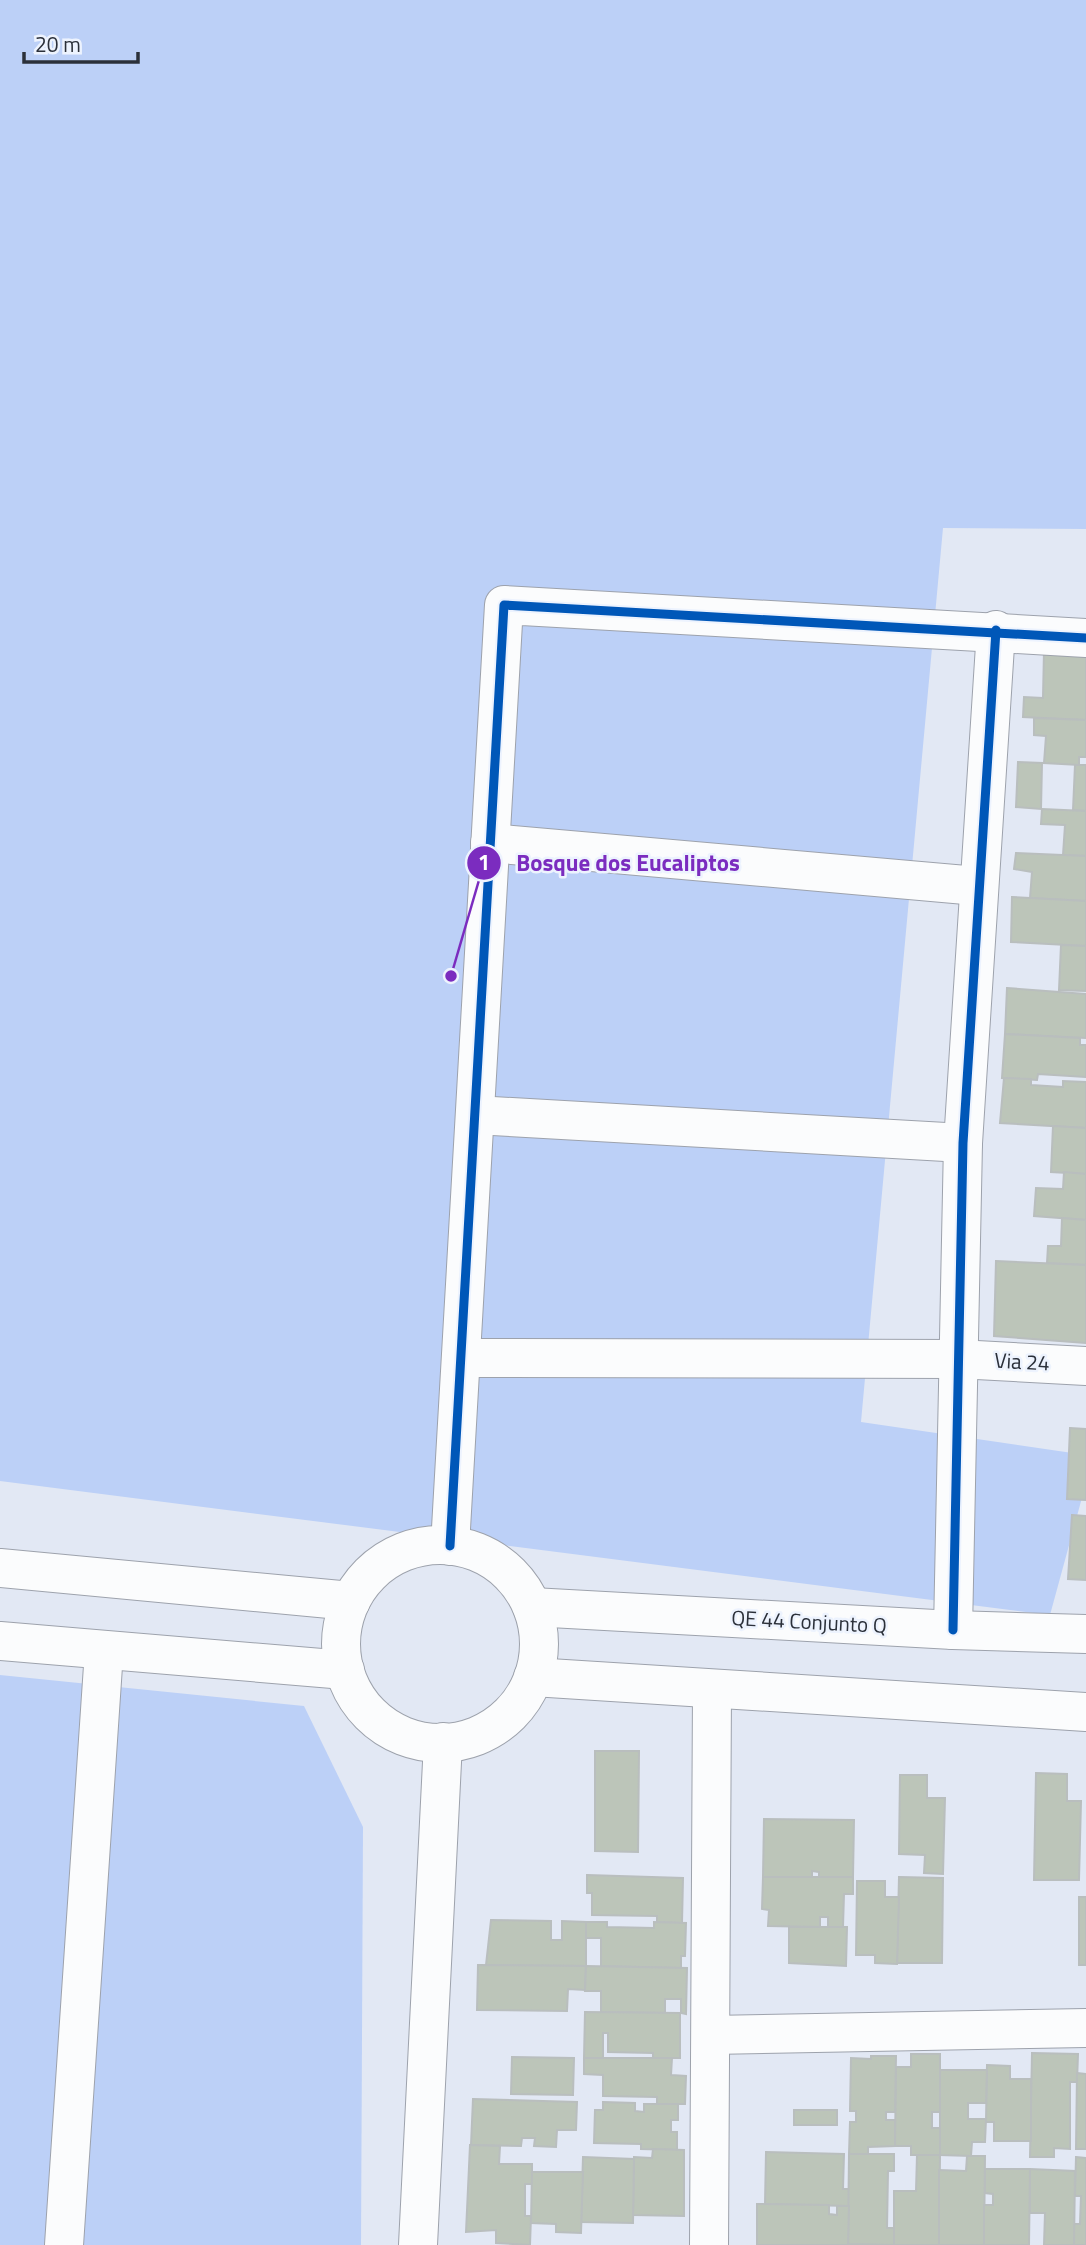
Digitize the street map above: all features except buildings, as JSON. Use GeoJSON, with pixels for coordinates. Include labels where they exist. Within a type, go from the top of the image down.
{"type":"FeatureCollection","features":[{"type":"Feature","properties":{"kind":"street"},"geometry":{"type":"LineString","coordinates":[[450,1546],[504,605],[996,630],[1086,638]]}},
{"type":"Feature","properties":{"kind":"street"},"geometry":{"type":"LineString","coordinates":[[953,1630],[963,1143],[977,886],[996,630]]}},
{"type":"Feature","properties":{"kind":"street"},"geometry":{"type":"LineString","coordinates":[[490,843],[977,886]]}},
{"type":"Feature","properties":{"kind":"street"},"geometry":{"type":"LineString","coordinates":[[475,1115],[963,1143]]}},
{"type":"Feature","properties":{"kind":"street","name":"Via 24"},"geometry":{"type":"LineString","coordinates":[[461,1358],[958,1359],[1086,1366]]}},
{"type":"Feature","properties":{"kind":"street"},"geometry":{"type":"LineString","coordinates":[[426,1546],[450,1546],[473,1551],[495,1561],[513,1577],[532,1607],[540,1642],[533,1677],[520,1702],[501,1722],[476,1735],[443,1742],[411,1738],[379,1721],[354,1693],[345,1671],[342,1635],[351,1601],[364,1581],[392,1558],[426,1546]]}},
{"type":"Feature","properties":{"kind":"street"},"geometry":{"type":"LineString","coordinates":[[0,1568],[351,1601]]}},
{"type":"Feature","properties":{"kind":"street","name":"QE 44 Conjunto Q"},"geometry":{"type":"LineString","coordinates":[[532,1607],[953,1630],[1086,1634]]}},
{"type":"Feature","properties":{"kind":"street"},"geometry":{"type":"LineString","coordinates":[[0,1641],[345,1671]]}},
{"type":"Feature","properties":{"kind":"street"},"geometry":{"type":"LineString","coordinates":[[64,2245],[104,1651]]}},
{"type":"Feature","properties":{"kind":"street"},"geometry":{"type":"LineString","coordinates":[[533,1677],[1086,1712]]}},
{"type":"Feature","properties":{"kind":"street"},"geometry":{"type":"LineString","coordinates":[[709,2245],[712,1690]]}},
{"type":"Feature","properties":{"kind":"street"},"geometry":{"type":"LineString","coordinates":[[418,2245],[443,1742]]}},
{"type":"Feature","properties":{"kind":"street"},"geometry":{"type":"LineString","coordinates":[[711,2035],[1086,2028]]}},
{"type":"Feature","properties":{"kind":"shaded area"},"geometry":{"type":"Polygon","coordinates":[[[0,0],[1086,0],[1086,529],[943,528],[861,1422],[1086,1455],[1086,1483],[1050,1615],[0,1481],[0,0]]]}},
{"type":"Feature","properties":{"kind":"shaded area"},"geometry":{"type":"Polygon","coordinates":[[[0,1675],[304,1706],[363,1827],[361,2245],[0,2245],[0,1675]]]}},
{"type":"Feature","properties":{"kind":"cycle path"},"geometry":{"type":"LineString","coordinates":[[450,1546],[504,605],[1086,638]]}},
{"type":"Feature","properties":{"kind":"cycle path"},"geometry":{"type":"LineString","coordinates":[[953,1630],[963,1143],[996,630]]}},
{"type":"Feature","properties":{"kind":"place","name":"Bosque dos Eucaliptos"},"geometry":{"type":"Point","coordinates":[451,976]}}]}
